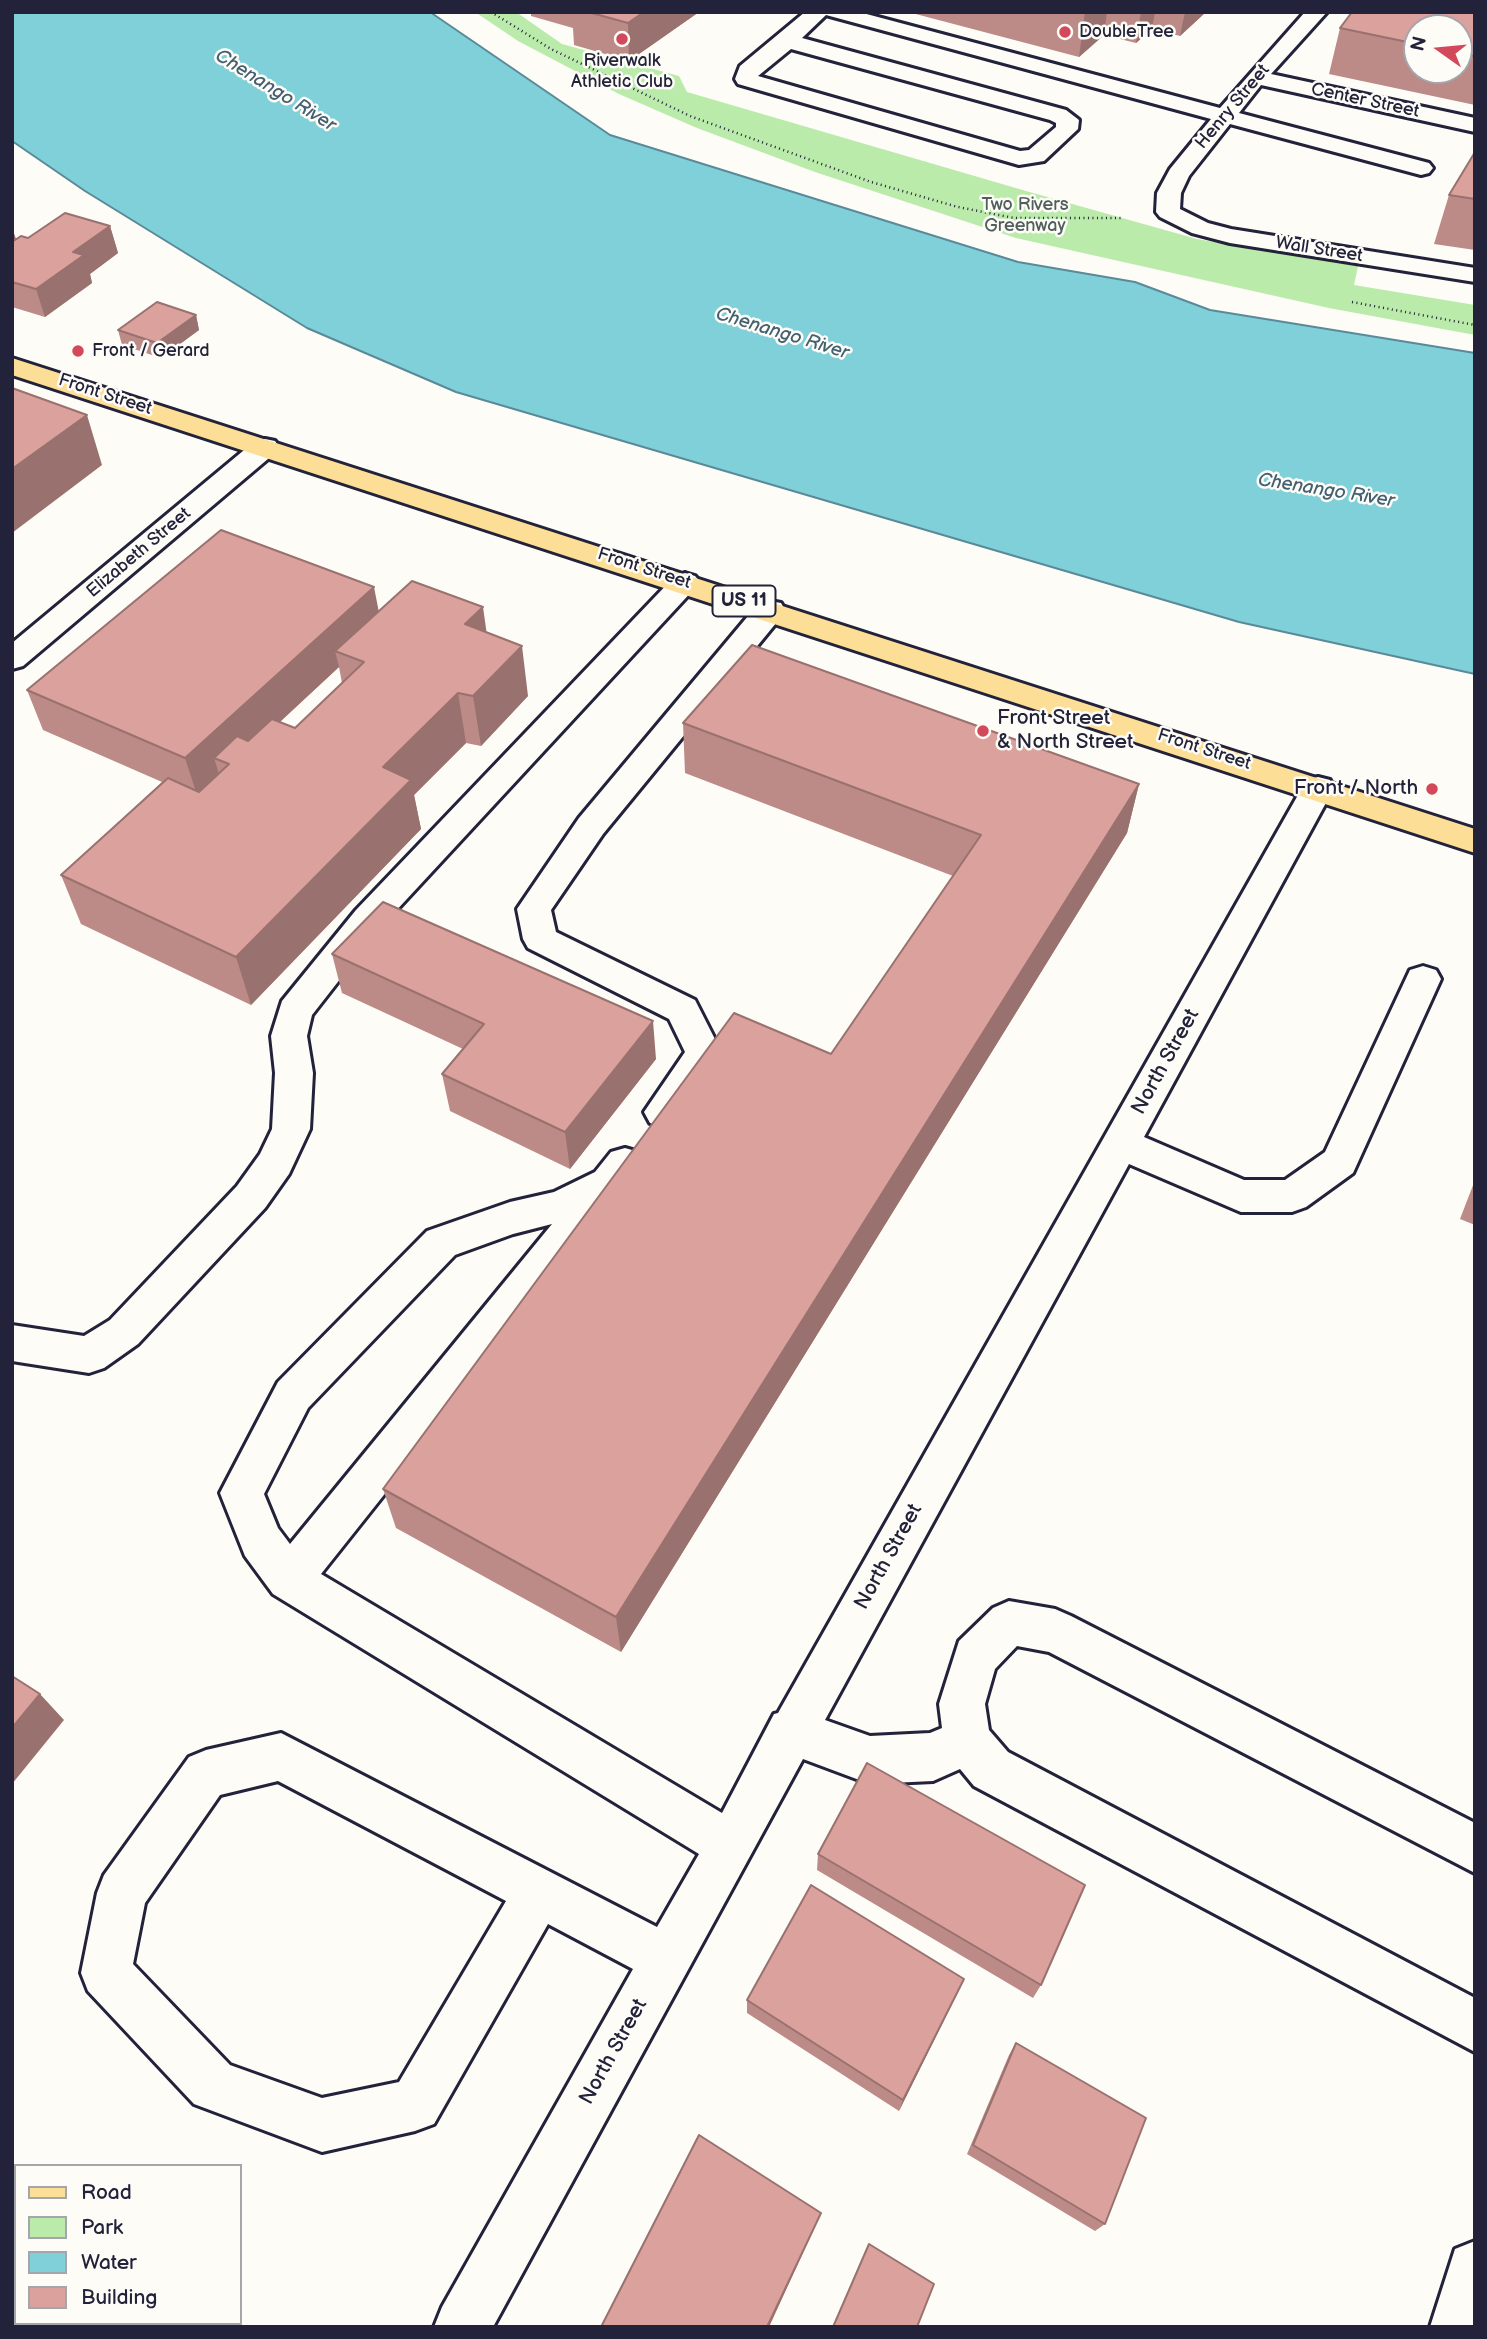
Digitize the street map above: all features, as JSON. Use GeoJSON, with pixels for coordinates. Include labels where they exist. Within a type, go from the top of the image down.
{"type":"FeatureCollection","features":[{"type":"Feature","properties":{"kind":"main road","name":"Front Street"},"geometry":{"type":"LineString","coordinates":[[12,366],[685,582],[1475,841]]}},
{"type":"Feature","properties":{"kind":"street"},"geometry":{"type":"LineString","coordinates":[[787,41],[1058,115],[1068,120],[1067,129],[1036,156],[1019,158],[746,79],[748,71],[787,41],[817,12]]}},
{"type":"Feature","properties":{"kind":"street"},"geometry":{"type":"LineString","coordinates":[[834,12],[1421,169]]}},
{"type":"Feature","properties":{"kind":"street","name":"Henry Street"},"geometry":{"type":"LineString","coordinates":[[1168,212],[1167,202],[1173,182],[1256,77],[1317,12]]}},
{"type":"Feature","properties":{"kind":"street","name":"Center Street"},"geometry":{"type":"LineString","coordinates":[[1256,77],[1475,125]]}},
{"type":"Feature","properties":{"kind":"street","name":"Wall Street"},"geometry":{"type":"LineString","coordinates":[[1168,212],[1182,221],[1220,234],[1475,275]]}},
{"type":"Feature","properties":{"kind":"street","name":"Elizabeth Street"},"geometry":{"type":"LineString","coordinates":[[12,659],[265,447]]}},
{"type":"Feature","properties":{"kind":"street"},"geometry":{"type":"LineString","coordinates":[[12,1343],[89,1355],[124,1332],[251,1197],[275,1163],[291,1129],[294,1073],[289,1036],[295,1012],[368,919],[685,582]]}},
{"type":"Feature","properties":{"kind":"street"},"geometry":{"type":"LineString","coordinates":[[289,1579],[612,1181],[704,1053],[682,1010],[540,939],[534,909],[591,826],[770,610]]}},
{"type":"Feature","properties":{"kind":"street","name":"North Street"},"geometry":{"type":"LineString","coordinates":[[462,2327],[728,1844],[1318,788]]}},
{"type":"Feature","properties":{"kind":"street"},"geometry":{"type":"LineString","coordinates":[[1120,1143],[1241,1196],[1292,1196],[1339,1162],[1423,979]]}},
{"type":"Feature","properties":{"kind":"street"},"geometry":{"type":"LineString","coordinates":[[612,1181],[562,1206],[510,1218],[442,1243],[293,1395],[242,1493],[261,1541],[289,1579],[728,1844]]}},
{"type":"Feature","properties":{"kind":"street"},"geometry":{"type":"LineString","coordinates":[[1475,1849],[1055,1631],[1009,1623],[975,1657],[962,1704],[967,1740],[991,1769],[1475,2026]]}},
{"type":"Feature","properties":{"kind":"street"},"geometry":{"type":"LineString","coordinates":[[792,1731],[870,1760],[933,1758],[967,1740]]}},
{"type":"Feature","properties":{"kind":"street"},"geometry":{"type":"LineString","coordinates":[[539,1892],[415,2105],[322,2125],[213,2085],[106,1973],[122,1893],[206,1774],[281,1757],[539,1892],[666,1959]]}},
{"type":"Feature","properties":{"kind":"street"},"geometry":{"type":"LineString","coordinates":[[1458,2327],[1475,2269]]}},
{"type":"Feature","properties":{"kind":"path"},"geometry":{"type":"LineString","coordinates":[[491,12],[551,49],[690,116],[920,198],[989,214],[1039,219],[1137,217],[1168,212]]}},
{"type":"Feature","properties":{"kind":"green space","name":"Two Rivers Greenway"},"geometry":{"type":"Polygon","coordinates":[[[475,12],[516,12],[562,44],[679,76],[687,92],[1026,191],[1197,239],[1358,266],[1354,285],[1475,305],[1475,335],[1329,308],[1016,238],[815,172],[697,128],[619,94],[518,41],[475,12]]]}},
{"type":"Feature","properties":{"kind":"water","name":"Chenango River"},"geometry":{"type":"Polygon","coordinates":[[[12,12],[430,12],[610,135],[1018,262],[1135,282],[1210,310],[1475,353],[1475,674],[1239,622],[456,392],[307,328],[85,191],[12,141],[12,12]]]}},
{"type":"Feature","properties":{"kind":"building"},"geometry":{"type":"Polygon","coordinates":[[[588,12],[644,12],[628,23],[588,12]]]}},
{"type":"Feature","properties":{"kind":"building"},"geometry":{"type":"Polygon","coordinates":[[[1352,12],[1475,12],[1475,56],[1473,14],[1403,14],[1403,41],[1340,28],[1352,12]]]}},
{"type":"Feature","properties":{"kind":"building"},"geometry":{"type":"Polygon","coordinates":[[[1475,152],[1475,199],[1449,195],[1475,152]]]}},
{"type":"Feature","properties":{"kind":"building"},"geometry":{"type":"Polygon","coordinates":[[[65,213],[110,226],[73,252],[84,255],[36,289],[12,282],[12,242],[21,236],[28,238],[65,213]]]}},
{"type":"Feature","properties":{"kind":"building"},"geometry":{"type":"Polygon","coordinates":[[[157,302],[196,315],[157,343],[118,330],[157,302]]]}},
{"type":"Feature","properties":{"kind":"building"},"geometry":{"type":"Polygon","coordinates":[[[12,388],[87,415],[12,469],[12,388]]]}},
{"type":"Feature","properties":{"kind":"building"},"geometry":{"type":"Polygon","coordinates":[[[221,530],[374,587],[185,758],[27,690],[221,530]]]}},
{"type":"Feature","properties":{"kind":"building"},"geometry":{"type":"Polygon","coordinates":[[[412,581],[483,607],[465,624],[522,646],[473,696],[458,693],[383,767],[411,780],[236,957],[61,875],[168,778],[199,792],[229,764],[214,758],[237,736],[248,741],[272,719],[295,728],[364,662],[335,651],[412,581]]]}},
{"type":"Feature","properties":{"kind":"building"},"geometry":{"type":"Polygon","coordinates":[[[752,645],[1139,784],[616,1617],[383,1489],[734,1013],[831,1054],[981,835],[683,723],[752,645]]]}},
{"type":"Feature","properties":{"kind":"building"},"geometry":{"type":"Polygon","coordinates":[[[383,902],[653,1021],[565,1132],[442,1074],[484,1024],[332,954],[383,902]]]}},
{"type":"Feature","properties":{"kind":"building"},"geometry":{"type":"Polygon","coordinates":[[[12,1676],[40,1694],[12,1728],[12,1676]]]}},
{"type":"Feature","properties":{"kind":"building"},"geometry":{"type":"Polygon","coordinates":[[[867,1763],[1085,1885],[1041,1985],[818,1854],[867,1763]]]}},
{"type":"Feature","properties":{"kind":"building"},"geometry":{"type":"Polygon","coordinates":[[[811,1885],[964,1979],[903,2100],[747,2000],[811,1885]]]}},
{"type":"Feature","properties":{"kind":"building"},"geometry":{"type":"Polygon","coordinates":[[[1016,2043],[1146,2118],[1105,2224],[973,2145],[1016,2043]]]}},
{"type":"Feature","properties":{"kind":"building"},"geometry":{"type":"Polygon","coordinates":[[[699,2135],[821,2213],[767,2327],[601,2327],[699,2135]]]}},
{"type":"Feature","properties":{"kind":"building"},"geometry":{"type":"Polygon","coordinates":[[[869,2244],[934,2284],[917,2327],[833,2327],[869,2244]]]}},
{"type":"Feature","properties":{"kind":"place","name":"DoubleTree"},"geometry":{"type":"Point","coordinates":[1065,32]}},
{"type":"Feature","properties":{"kind":"place","name":"Riverwalk Athletic Club"},"geometry":{"type":"Point","coordinates":[622,39]}},
{"type":"Feature","properties":{"kind":"place","name":"Front / Gerard"},"geometry":{"type":"Point","coordinates":[78,351]}},
{"type":"Feature","properties":{"kind":"place","name":"Front Street & North Street"},"geometry":{"type":"Point","coordinates":[983,731]}},
{"type":"Feature","properties":{"kind":"place","name":"Front / North"},"geometry":{"type":"Point","coordinates":[1432,789]}}]}
